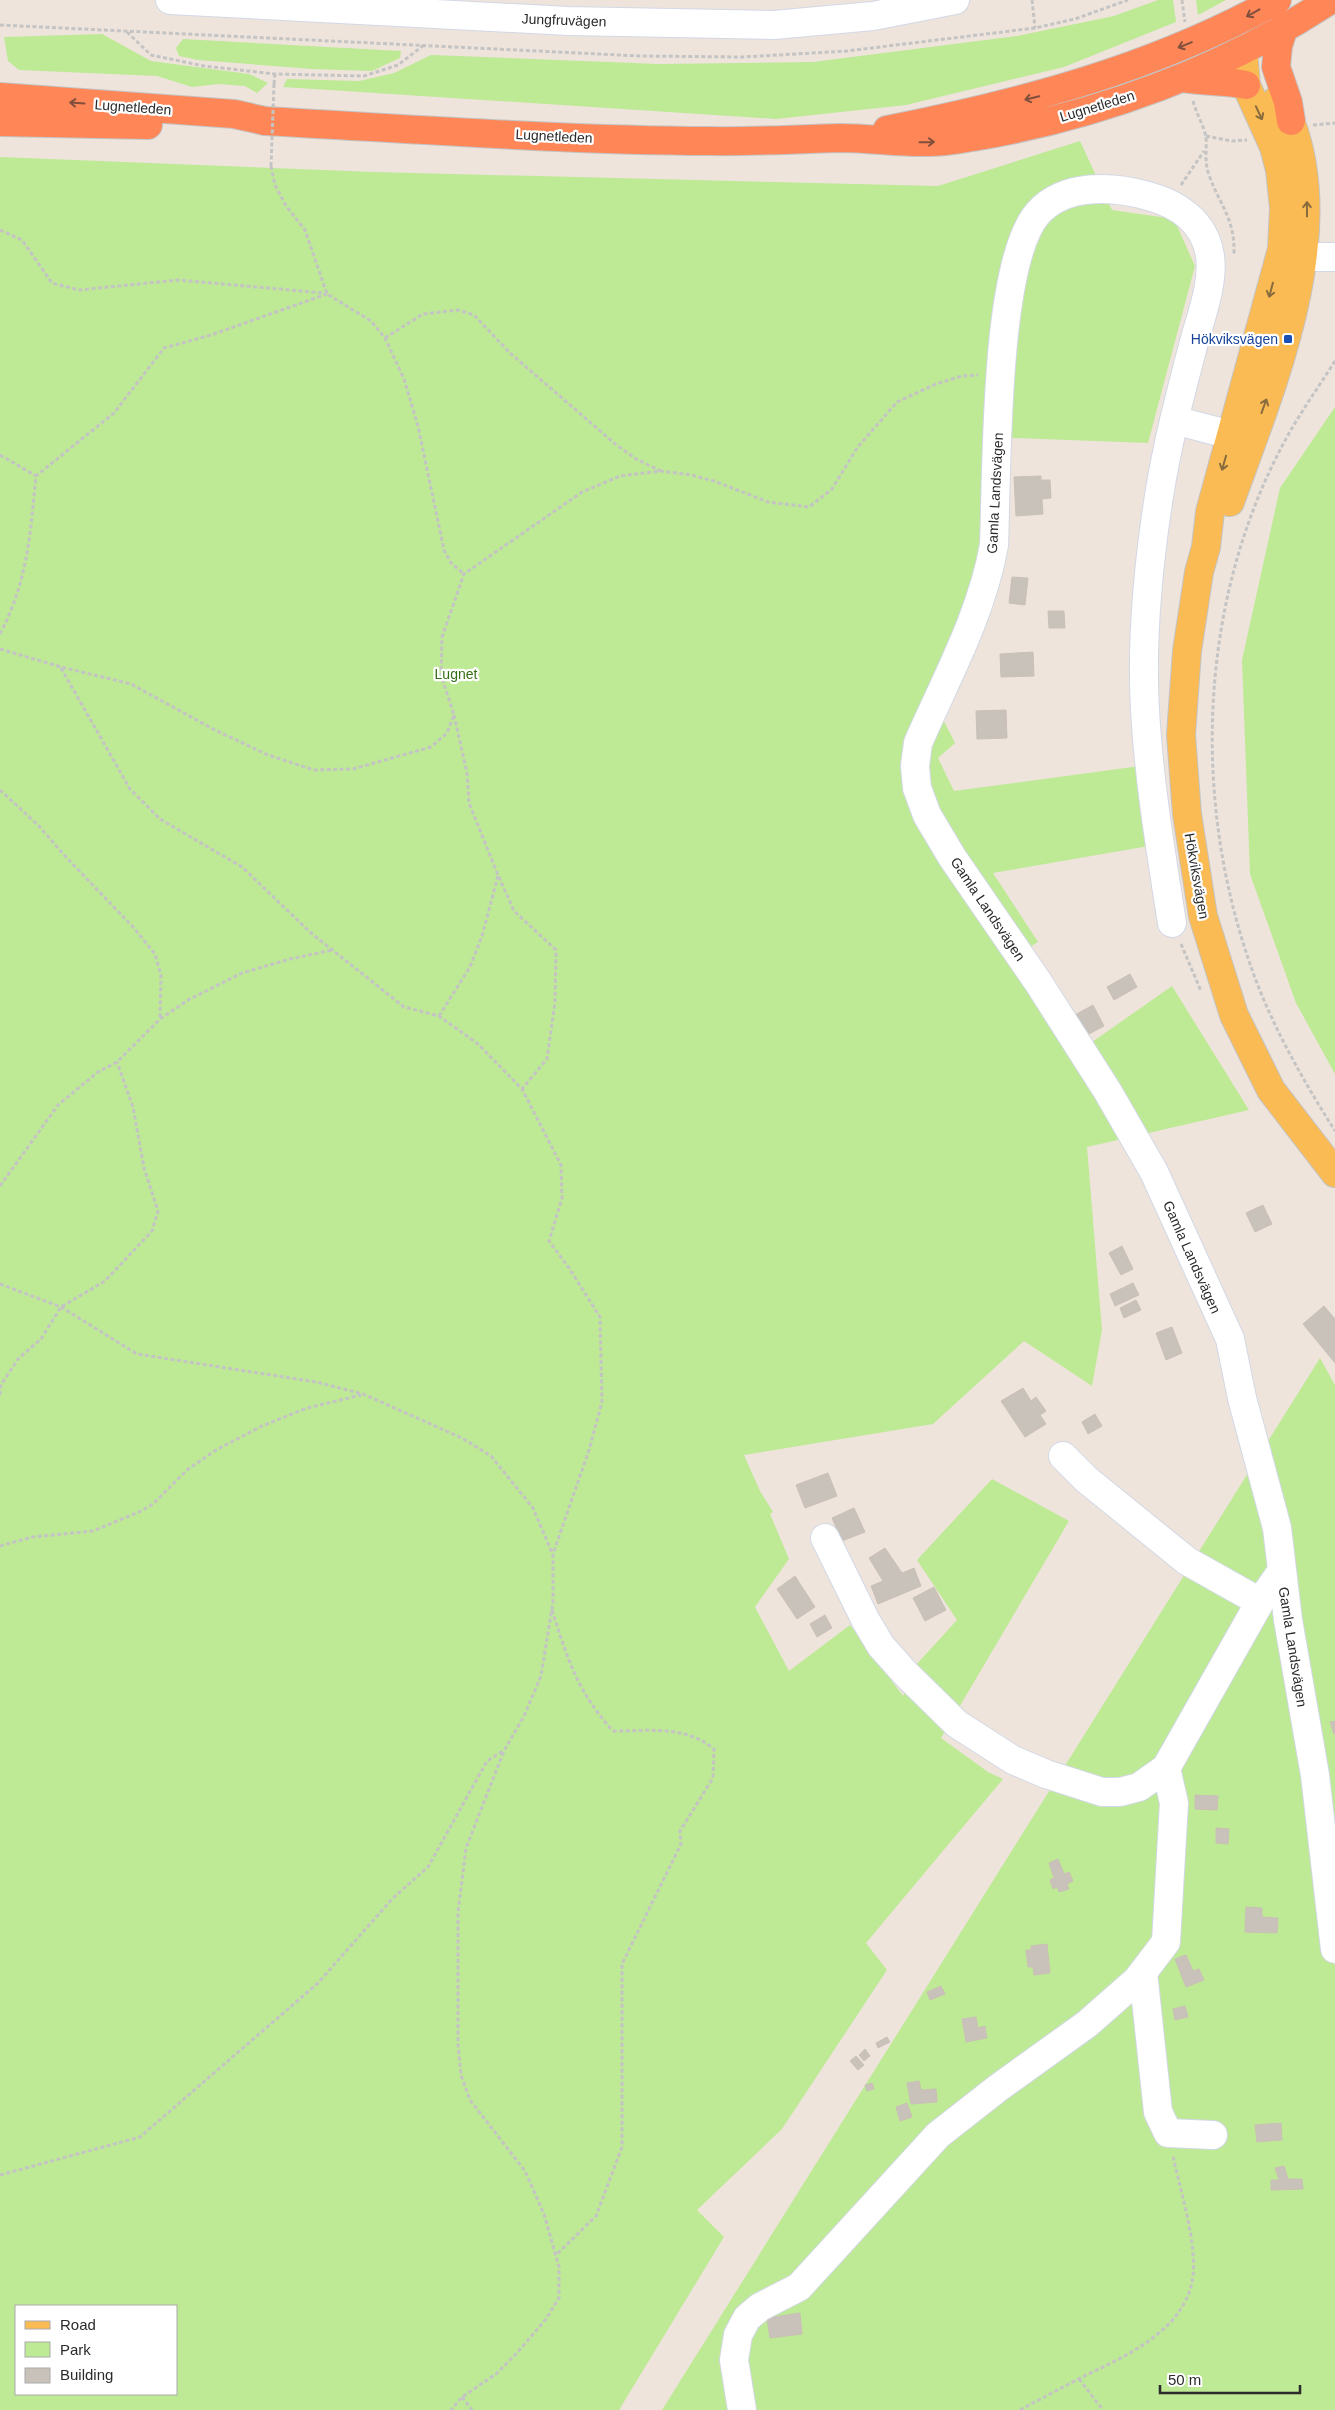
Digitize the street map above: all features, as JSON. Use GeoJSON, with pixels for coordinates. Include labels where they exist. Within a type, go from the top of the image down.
{"type":"FeatureCollection","features":[{"type":"Feature","properties":{"kind":"highway","name":"Lugnetleden"},"geometry":{"type":"LineString","coordinates":[[844,138],[1032,98],[1086,83],[1192,43],[1276,0]]}},
{"type":"Feature","properties":{"kind":"highway","name":"Lugnetleden"},"geometry":{"type":"LineString","coordinates":[[0,98],[234,114],[264,121],[706,141],[772,142],[844,138],[929,142],[972,137],[1054,119],[1134,95],[1186,86],[1243,50],[1330,0]]}},
{"type":"Feature","properties":{"kind":"highway"},"geometry":{"type":"LineString","coordinates":[[1230,25],[1243,50]]}},
{"type":"Feature","properties":{"kind":"highway"},"geometry":{"type":"LineString","coordinates":[[1284,27],[1278,46],[1276,67],[1288,102],[1298,123]]}},
{"type":"Feature","properties":{"kind":"highway"},"geometry":{"type":"LineString","coordinates":[[1186,86],[1200,82],[1229,81],[1246,85]]}},
{"type":"Feature","properties":{"kind":"highway","name":"Lugnetleden"},"geometry":{"type":"LineString","coordinates":[[0,122],[236,126],[264,121]]}},
{"type":"Feature","properties":{"kind":"main road","name":"Hökviksvägen"},"geometry":{"type":"LineString","coordinates":[[1243,50],[1246,85],[1274,147],[1280,170],[1284,208],[1293,257]]}},
{"type":"Feature","properties":{"kind":"main road","name":"Hökviksvägen"},"geometry":{"type":"LineString","coordinates":[[1243,50],[1270,85],[1280,106],[1298,123],[1306,186],[1293,257],[1288,339],[1242,439],[1225,515],[1206,547],[1199,572],[1187,651],[1181,735],[1186,814],[1202,916],[1234,1015],[1271,1090],[1335,1173]]}},
{"type":"Feature","properties":{"kind":"street","name":"Jungfruvägen"},"geometry":{"type":"LineString","coordinates":[[170,0],[651,23],[774,25],[846,9],[906,11],[955,0]]}},
{"type":"Feature","properties":{"kind":"street","name":"Gamla Landsvägen"},"geometry":{"type":"LineString","coordinates":[[1172,923],[1152,789],[1145,709],[1144,667],[1147,592],[1156,520],[1174,420],[1206,296],[1211,266],[1210,252],[1204,236],[1194,220],[1170,203],[1141,194],[1102,188],[1087,189],[1063,196],[1038,213],[1027,230],[1014,265],[1001,374],[994,545],[982,594],[918,743],[915,766],[917,788],[927,815],[952,857],[1038,982],[1108,1092],[1154,1172],[1230,1339],[1242,1398],[1277,1528],[1281,1572],[1314,1775],[1335,1949]]}},
{"type":"Feature","properties":{"kind":"street"},"geometry":{"type":"LineString","coordinates":[[1293,257],[1335,257]]}},
{"type":"Feature","properties":{"kind":"street"},"geometry":{"type":"LineString","coordinates":[[1174,420],[1242,439]]}},
{"type":"Feature","properties":{"kind":"street"},"geometry":{"type":"LineString","coordinates":[[1063,1456],[1086,1480],[1187,1561],[1260,1602]]}},
{"type":"Feature","properties":{"kind":"street"},"geometry":{"type":"LineString","coordinates":[[825,1538],[866,1621],[882,1646],[905,1673],[957,1724],[1013,1760],[1046,1774],[1102,1792],[1120,1792],[1139,1787],[1166,1768],[1260,1602],[1281,1572]]}},
{"type":"Feature","properties":{"kind":"street"},"geometry":{"type":"LineString","coordinates":[[742,2410],[734,2360],[738,2335],[747,2318],[760,2307],[799,2287],[938,2135],[998,2088],[1087,2024],[1138,1980],[1166,1942],[1174,1803],[1166,1768]]}},
{"type":"Feature","properties":{"kind":"street"},"geometry":{"type":"LineString","coordinates":[[1143,1972],[1158,2112],[1168,2133],[1212,2135]]}},
{"type":"Feature","properties":{"kind":"path"},"geometry":{"type":"LineString","coordinates":[[1032,0],[1035,28]]}},
{"type":"Feature","properties":{"kind":"path"},"geometry":{"type":"LineString","coordinates":[[1182,0],[1186,25]]}},
{"type":"Feature","properties":{"kind":"path"},"geometry":{"type":"LineString","coordinates":[[127,32],[150,55],[204,66],[275,74],[364,76],[398,65],[424,45]]}},
{"type":"Feature","properties":{"kind":"path"},"geometry":{"type":"LineString","coordinates":[[275,74],[271,166],[275,185],[286,206],[306,230],[327,294]]}},
{"type":"Feature","properties":{"kind":"path"},"geometry":{"type":"LineString","coordinates":[[1186,86],[1206,136],[1205,151],[1209,175],[1230,218],[1235,238],[1234,262]]}},
{"type":"Feature","properties":{"kind":"path"},"geometry":{"type":"LineString","coordinates":[[1298,123],[1334,124]]}},
{"type":"Feature","properties":{"kind":"path"},"geometry":{"type":"LineString","coordinates":[[1206,136],[1232,141],[1253,138]]}},
{"type":"Feature","properties":{"kind":"path"},"geometry":{"type":"LineString","coordinates":[[1170,203],[1205,151]]}},
{"type":"Feature","properties":{"kind":"path"},"geometry":{"type":"LineString","coordinates":[[0,230],[22,240],[52,283],[79,290],[178,280],[327,294],[371,322],[385,338],[404,379],[418,426],[444,550],[451,563],[464,574]]}},
{"type":"Feature","properties":{"kind":"path"},"geometry":{"type":"LineString","coordinates":[[0,634],[14,608],[29,554],[36,476],[114,413],[164,348],[211,335],[327,294]]}},
{"type":"Feature","properties":{"kind":"path"},"geometry":{"type":"LineString","coordinates":[[385,338],[423,314],[458,310],[474,315],[510,353],[614,443],[661,472]]}},
{"type":"Feature","properties":{"kind":"path"},"geometry":{"type":"LineString","coordinates":[[1335,360],[1279,452],[1248,527],[1236,565],[1219,644],[1211,745],[1219,841],[1234,914],[1249,960],[1283,1040],[1335,1131]]}},
{"type":"Feature","properties":{"kind":"path"},"geometry":{"type":"LineString","coordinates":[[522,1089],[547,1059],[555,1002],[556,950],[514,911],[469,803],[467,773],[454,715],[441,675],[442,637],[464,574],[582,492],[620,476],[661,472],[691,475],[714,481],[768,502],[809,507],[832,488],[857,448],[898,402],[936,384],[962,376],[1001,374]]}},
{"type":"Feature","properties":{"kind":"path"},"geometry":{"type":"LineString","coordinates":[[0,455],[36,476]]}},
{"type":"Feature","properties":{"kind":"path"},"geometry":{"type":"LineString","coordinates":[[0,648],[60,667],[132,684],[213,729],[268,755],[314,770],[353,769],[431,747],[447,733],[454,715]]}},
{"type":"Feature","properties":{"kind":"path"},"geometry":{"type":"LineString","coordinates":[[60,667],[130,789],[160,819],[242,867],[311,933],[404,1007],[438,1016],[478,1044],[522,1089],[561,1165],[562,1198],[548,1241],[569,1268],[600,1318],[602,1402],[589,1450],[553,1555],[552,1609],[540,1676],[524,1716],[504,1751],[466,1848],[458,1912],[458,2044],[461,2075],[470,2100],[525,2171],[544,2214],[559,2267],[559,2298],[546,2319],[496,2374],[462,2397],[451,2410]]}},
{"type":"Feature","properties":{"kind":"path"},"geometry":{"type":"LineString","coordinates":[[0,790],[40,826],[64,855],[133,927],[155,954],[161,975],[160,1019]]}},
{"type":"Feature","properties":{"kind":"path"},"geometry":{"type":"LineString","coordinates":[[438,1016],[470,967],[494,898],[498,875]]}},
{"type":"Feature","properties":{"kind":"path"},"geometry":{"type":"LineString","coordinates":[[0,1186],[58,1105],[98,1072],[117,1062],[160,1019],[188,1000],[242,973],[290,959],[333,950]]}},
{"type":"Feature","properties":{"kind":"path"},"geometry":{"type":"LineString","coordinates":[[0,1395],[1,1385],[18,1359],[41,1339],[61,1307],[105,1281],[152,1231],[158,1211],[144,1168],[133,1107],[117,1062]]}},
{"type":"Feature","properties":{"kind":"path"},"geometry":{"type":"LineString","coordinates":[[0,1284],[61,1307],[138,1354],[316,1382],[363,1394],[462,1438],[491,1456],[533,1508],[553,1555]]}},
{"type":"Feature","properties":{"kind":"path"},"geometry":{"type":"LineString","coordinates":[[0,1546],[32,1536],[93,1531],[141,1511],[153,1504],[188,1470],[232,1442],[262,1426],[307,1408],[363,1394]]}},
{"type":"Feature","properties":{"kind":"path"},"geometry":{"type":"LineString","coordinates":[[552,1609],[571,1670],[594,1709],[614,1731],[674,1731],[701,1738],[714,1749],[713,1778],[680,1830],[682,1844],[622,1964],[622,2147],[596,2216],[556,2255]]}},
{"type":"Feature","properties":{"kind":"path"},"geometry":{"type":"LineString","coordinates":[[0,2175],[140,2137],[318,1984],[393,1898],[428,1867],[487,1761],[504,1751]]}},
{"type":"Feature","properties":{"kind":"path"},"geometry":{"type":"LineString","coordinates":[[1020,2410],[1130,2354],[1168,2325],[1188,2296],[1193,2274],[1191,2241],[1168,2133]]}},
{"type":"Feature","properties":{"kind":"path"},"geometry":{"type":"LineString","coordinates":[[1079,2379],[1103,2410]]}},
{"type":"Feature","properties":{"kind":"path"},"geometry":{"type":"LineString","coordinates":[[462,2397],[472,2410]]}},
{"type":"Feature","properties":{"kind":"green space"},"geometry":{"type":"Polygon","coordinates":[[[1158,0],[1173,0],[1176,22],[1064,67],[906,105],[776,119],[283,87],[287,79],[359,81],[394,73],[431,55],[659,64],[813,62],[1017,36],[1114,16],[1158,0]]]}},
{"type":"Feature","properties":{"kind":"green space"},"geometry":{"type":"Polygon","coordinates":[[[1196,0],[1226,0],[1198,15],[1196,0]]]}},
{"type":"Feature","properties":{"kind":"green space"},"geometry":{"type":"Polygon","coordinates":[[[102,34],[151,61],[249,74],[268,83],[257,93],[245,86],[219,84],[192,87],[157,76],[19,70],[8,61],[4,37],[102,34]]]}},
{"type":"Feature","properties":{"kind":"green space"},"geometry":{"type":"Polygon","coordinates":[[[183,39],[401,51],[400,58],[372,71],[311,69],[198,60],[179,56],[176,48],[183,39]]]}},
{"type":"Feature","properties":{"kind":"green space","name":"Lugnet"},"geometry":{"type":"Polygon","coordinates":[[[1080,141],[1112,210],[1174,219],[1195,266],[1148,443],[987,437],[980,565],[930,694],[955,743],[938,758],[954,791],[1140,766],[1149,846],[993,873],[1038,942],[1015,956],[1078,1052],[1172,986],[1249,1110],[1087,1147],[1102,1330],[1092,1386],[1024,1341],[933,1424],[744,1455],[760,1491],[773,1512],[770,1514],[789,1559],[755,1607],[789,1671],[850,1625],[903,1696],[916,1665],[957,1620],[917,1560],[992,1479],[1069,1521],[941,1738],[988,1772],[1003,1779],[866,1943],[887,1970],[782,2129],[697,2210],[724,2237],[619,2410],[0,2410],[0,157],[374,172],[938,186],[1080,141]]]}},
{"type":"Feature","properties":{"kind":"green space"},"geometry":{"type":"Polygon","coordinates":[[[1335,407],[1335,1074],[1296,1003],[1250,874],[1242,660],[1280,488],[1335,407]]]}},
{"type":"Feature","properties":{"kind":"green space"},"geometry":{"type":"Polygon","coordinates":[[[1320,1358],[1335,1385],[1335,2410],[662,2410],[1320,1358]]]}},
{"type":"Feature","properties":{"kind":"building"},"geometry":{"type":"Polygon","coordinates":[[[1041,476],[1041,480],[1050,480],[1051,498],[1042,499],[1043,514],[1016,516],[1014,477],[1041,476]]]}},
{"type":"Feature","properties":{"kind":"building"},"geometry":{"type":"Polygon","coordinates":[[[1012,577],[1028,578],[1025,605],[1009,603],[1012,577]]]}},
{"type":"Feature","properties":{"kind":"building"},"geometry":{"type":"Polygon","coordinates":[[[1048,611],[1064,611],[1065,628],[1049,628],[1048,611]]]}},
{"type":"Feature","properties":{"kind":"building"},"geometry":{"type":"Polygon","coordinates":[[[1033,652],[1034,676],[1001,677],[1000,654],[1033,652]]]}},
{"type":"Feature","properties":{"kind":"building"},"geometry":{"type":"Polygon","coordinates":[[[1006,710],[1007,738],[977,739],[976,711],[1006,710]]]}},
{"type":"Feature","properties":{"kind":"building"},"geometry":{"type":"Polygon","coordinates":[[[1130,974],[1137,987],[1114,1000],[1107,987],[1130,974]]]}},
{"type":"Feature","properties":{"kind":"building"},"geometry":{"type":"Polygon","coordinates":[[[1093,1005],[1104,1026],[1087,1035],[1075,1015],[1093,1005]]]}},
{"type":"Feature","properties":{"kind":"building"},"geometry":{"type":"Polygon","coordinates":[[[1263,1205],[1272,1224],[1255,1232],[1246,1213],[1263,1205]]]}},
{"type":"Feature","properties":{"kind":"building"},"geometry":{"type":"Polygon","coordinates":[[[1122,1246],[1133,1269],[1121,1275],[1109,1253],[1122,1246]]]}},
{"type":"Feature","properties":{"kind":"building"},"geometry":{"type":"Polygon","coordinates":[[[1133,1283],[1139,1295],[1115,1306],[1110,1294],[1133,1283]]]}},
{"type":"Feature","properties":{"kind":"building"},"geometry":{"type":"Polygon","coordinates":[[[1136,1300],[1141,1310],[1124,1318],[1120,1308],[1136,1300]]]}},
{"type":"Feature","properties":{"kind":"building"},"geometry":{"type":"Polygon","coordinates":[[[1324,1306],[1335,1319],[1335,1363],[1303,1324],[1324,1306]]]}},
{"type":"Feature","properties":{"kind":"building"},"geometry":{"type":"Polygon","coordinates":[[[1172,1327],[1182,1353],[1166,1360],[1156,1333],[1172,1327]]]}},
{"type":"Feature","properties":{"kind":"building"},"geometry":{"type":"Polygon","coordinates":[[[1023,1388],[1031,1401],[1036,1397],[1046,1411],[1040,1415],[1046,1424],[1025,1437],[1001,1401],[1023,1388]]]}},
{"type":"Feature","properties":{"kind":"building"},"geometry":{"type":"Polygon","coordinates":[[[1095,1414],[1102,1426],[1088,1434],[1082,1422],[1095,1414]]]}},
{"type":"Feature","properties":{"kind":"building"},"geometry":{"type":"Polygon","coordinates":[[[828,1473],[837,1496],[805,1508],[796,1485],[828,1473]]]}},
{"type":"Feature","properties":{"kind":"building"},"geometry":{"type":"Polygon","coordinates":[[[854,1508],[865,1532],[842,1541],[832,1518],[854,1508]]]}},
{"type":"Feature","properties":{"kind":"building"},"geometry":{"type":"Polygon","coordinates":[[[885,1548],[902,1573],[914,1568],[921,1586],[878,1604],[871,1586],[883,1581],[869,1558],[885,1548]]]}},
{"type":"Feature","properties":{"kind":"building"},"geometry":{"type":"Polygon","coordinates":[[[795,1576],[815,1607],[797,1619],[777,1589],[795,1576]]]}},
{"type":"Feature","properties":{"kind":"building"},"geometry":{"type":"Polygon","coordinates":[[[934,1587],[946,1610],[925,1621],[913,1598],[934,1587]]]}},
{"type":"Feature","properties":{"kind":"building"},"geometry":{"type":"Polygon","coordinates":[[[825,1615],[832,1628],[817,1637],[810,1624],[825,1615]]]}},
{"type":"Feature","properties":{"kind":"building"},"geometry":{"type":"Polygon","coordinates":[[[1335,1721],[1335,1734],[1334,1734],[1330,1722],[1335,1721]]]}},
{"type":"Feature","properties":{"kind":"building"},"geometry":{"type":"Polygon","coordinates":[[[1195,1795],[1218,1796],[1217,1810],[1195,1809],[1195,1795]]]}},
{"type":"Feature","properties":{"kind":"building"},"geometry":{"type":"Polygon","coordinates":[[[1216,1828],[1229,1829],[1228,1844],[1216,1843],[1216,1828]]]}},
{"type":"Feature","properties":{"kind":"building"},"geometry":{"type":"Polygon","coordinates":[[[1058,1859],[1064,1874],[1069,1872],[1073,1881],[1067,1884],[1069,1889],[1059,1892],[1057,1887],[1053,1889],[1050,1880],[1054,1878],[1049,1863],[1058,1859]]]}},
{"type":"Feature","properties":{"kind":"building"},"geometry":{"type":"Polygon","coordinates":[[[1246,1907],[1262,1908],[1262,1917],[1278,1918],[1277,1933],[1245,1932],[1246,1907]]]}},
{"type":"Feature","properties":{"kind":"building"},"geometry":{"type":"Polygon","coordinates":[[[1047,1944],[1050,1973],[1034,1975],[1033,1967],[1028,1967],[1026,1950],[1031,1950],[1031,1946],[1047,1944]]]}},
{"type":"Feature","properties":{"kind":"building"},"geometry":{"type":"Polygon","coordinates":[[[1186,1955],[1193,1971],[1199,1969],[1204,1980],[1186,1987],[1175,1959],[1186,1955]]]}},
{"type":"Feature","properties":{"kind":"building"},"geometry":{"type":"Polygon","coordinates":[[[941,1986],[945,1994],[930,2000],[927,1992],[941,1986]]]}},
{"type":"Feature","properties":{"kind":"building"},"geometry":{"type":"Polygon","coordinates":[[[1185,2006],[1188,2017],[1175,2020],[1173,2009],[1185,2006]]]}},
{"type":"Feature","properties":{"kind":"building"},"geometry":{"type":"Polygon","coordinates":[[[976,2017],[978,2028],[985,2026],[987,2038],[966,2042],[962,2019],[976,2017]]]}},
{"type":"Feature","properties":{"kind":"building"},"geometry":{"type":"Polygon","coordinates":[[[887,2037],[890,2042],[878,2048],[876,2043],[887,2037]]]}},
{"type":"Feature","properties":{"kind":"building"},"geometry":{"type":"Polygon","coordinates":[[[865,2049],[870,2056],[864,2061],[859,2055],[865,2049]]]}},
{"type":"Feature","properties":{"kind":"building"},"geometry":{"type":"Polygon","coordinates":[[[856,2056],[864,2065],[858,2070],[850,2061],[856,2056]]]}},
{"type":"Feature","properties":{"kind":"building"},"geometry":{"type":"Polygon","coordinates":[[[919,2081],[921,2090],[936,2089],[937,2102],[911,2104],[907,2083],[919,2081]]]}},
{"type":"Feature","properties":{"kind":"building"},"geometry":{"type":"Polygon","coordinates":[[[872,2083],[874,2089],[867,2091],[865,2085],[872,2083]]]}},
{"type":"Feature","properties":{"kind":"building"},"geometry":{"type":"Polygon","coordinates":[[[907,2103],[912,2117],[900,2121],[896,2107],[907,2103]]]}},
{"type":"Feature","properties":{"kind":"building"},"geometry":{"type":"Polygon","coordinates":[[[1281,2123],[1282,2140],[1257,2142],[1255,2125],[1281,2123]]]}},
{"type":"Feature","properties":{"kind":"building"},"geometry":{"type":"Polygon","coordinates":[[[1284,2166],[1288,2179],[1302,2179],[1303,2189],[1271,2190],[1271,2180],[1279,2180],[1275,2168],[1284,2166]]]}},
{"type":"Feature","properties":{"kind":"building"},"geometry":{"type":"Polygon","coordinates":[[[800,2313],[802,2334],[770,2338],[767,2318],[800,2313]]]}},
{"type":"Feature","properties":{"kind":"place","name":"Hökviksvägen"},"geometry":{"type":"Point","coordinates":[1288,339]}}]}
